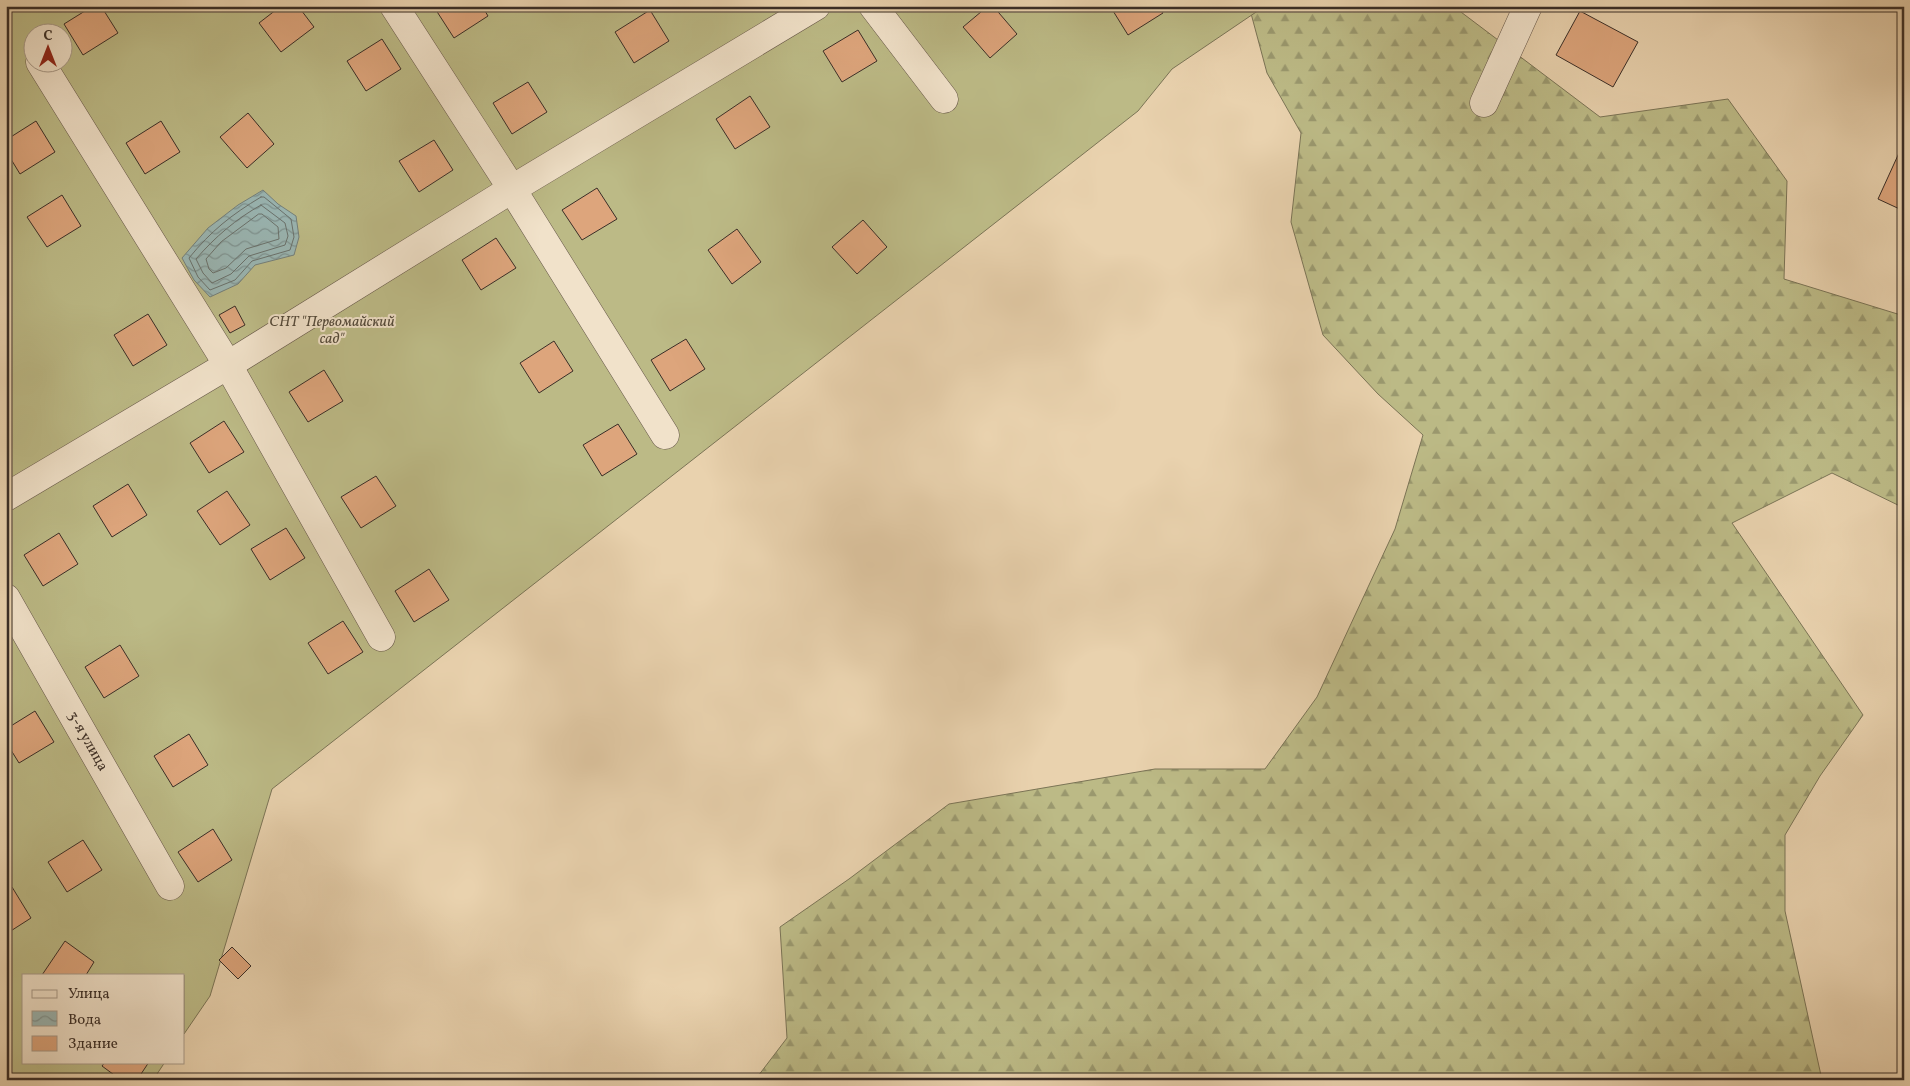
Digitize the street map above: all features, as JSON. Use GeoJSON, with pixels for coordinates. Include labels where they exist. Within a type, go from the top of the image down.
{"type":"FeatureCollection","features":[{"type":"Feature","properties":{"kind":"street"},"geometry":{"type":"LineString","coordinates":[[394,6],[512,189],[665,435]]}},
{"type":"Feature","properties":{"kind":"street"},"geometry":{"type":"LineString","coordinates":[[6,497],[228,365],[512,189],[816,6]]}},
{"type":"Feature","properties":{"kind":"street"},"geometry":{"type":"LineString","coordinates":[[873,6],[944,99]]}},
{"type":"Feature","properties":{"kind":"street"},"geometry":{"type":"LineString","coordinates":[[1484,103],[1528,6]]}},
{"type":"Feature","properties":{"kind":"street"},"geometry":{"type":"LineString","coordinates":[[46,72],[228,365],[382,637]]}},
{"type":"Feature","properties":{"kind":"street","name":"3-я улица"},"geometry":{"type":"LineString","coordinates":[[6,598],[170,886]]}},
{"type":"Feature","properties":{"kind":"green space","name":"СНТ \"Первомайский сад\""},"geometry":{"type":"Polygon","coordinates":[[[6,6],[1265,6],[1172,69],[1138,111],[272,789],[210,996],[185,1033],[185,974],[22,974],[22,1064],[164,1064],[153,1080],[6,1080],[6,6]]]}},
{"type":"Feature","properties":{"kind":"green space"},"geometry":{"type":"Polygon","coordinates":[[[1249,6],[1453,6],[1600,117],[1728,99],[1787,181],[1784,279],[1904,316],[1904,508],[1832,473],[1732,523],[1863,715],[1820,776],[1785,835],[1785,911],[1822,1080],[755,1080],[787,1038],[780,927],[849,879],[949,804],[1155,769],[1265,769],[1317,697],[1395,529],[1423,435],[1378,394],[1323,335],[1291,222],[1301,133],[1267,73],[1249,6]]]}},
{"type":"Feature","properties":{"kind":"water"},"geometry":{"type":"Polygon","coordinates":[[[263,190],[278,204],[296,216],[299,237],[294,255],[255,265],[238,284],[210,297],[194,280],[182,258],[208,228],[238,205],[263,190]]]}},
{"type":"Feature","properties":{"kind":"building"},"geometry":{"type":"Polygon","coordinates":[[[93,6],[101,6],[118,33],[83,55],[72,37],[72,22],[67,22],[93,6]]]}},
{"type":"Feature","properties":{"kind":"building"},"geometry":{"type":"Polygon","coordinates":[[[281,6],[298,6],[314,27],[281,52],[259,23],[281,6]]]}},
{"type":"Feature","properties":{"kind":"building"},"geometry":{"type":"Polygon","coordinates":[[[482,6],[488,16],[454,38],[434,7],[482,6]]]}},
{"type":"Feature","properties":{"kind":"building"},"geometry":{"type":"Polygon","coordinates":[[[988,6],[993,6],[1017,34],[990,58],[963,27],[988,6]]]}},
{"type":"Feature","properties":{"kind":"building"},"geometry":{"type":"Polygon","coordinates":[[[1110,6],[1159,6],[1163,13],[1128,35],[1110,6]]]}},
{"type":"Feature","properties":{"kind":"building"},"geometry":{"type":"Polygon","coordinates":[[[650,10],[669,41],[634,63],[615,32],[650,10]]]}},
{"type":"Feature","properties":{"kind":"building"},"geometry":{"type":"Polygon","coordinates":[[[1580,11],[1638,42],[1613,87],[1556,55],[1580,11]]]}},
{"type":"Feature","properties":{"kind":"building"},"geometry":{"type":"Polygon","coordinates":[[[858,30],[877,61],[842,82],[823,51],[858,30]]]}},
{"type":"Feature","properties":{"kind":"building"},"geometry":{"type":"Polygon","coordinates":[[[382,39],[401,69],[366,91],[347,61],[382,39]]]}},
{"type":"Feature","properties":{"kind":"building"},"geometry":{"type":"Polygon","coordinates":[[[528,82],[547,112],[512,134],[493,103],[528,82]]]}},
{"type":"Feature","properties":{"kind":"building"},"geometry":{"type":"Polygon","coordinates":[[[750,96],[770,127],[735,149],[716,119],[750,96]]]}},
{"type":"Feature","properties":{"kind":"building"},"geometry":{"type":"Polygon","coordinates":[[[248,113],[274,144],[247,168],[220,137],[248,113]]]}},
{"type":"Feature","properties":{"kind":"building"},"geometry":{"type":"Polygon","coordinates":[[[36,121],[55,152],[20,174],[6,151],[6,140],[36,121]]]}},
{"type":"Feature","properties":{"kind":"building"},"geometry":{"type":"Polygon","coordinates":[[[161,121],[180,152],[145,174],[126,143],[161,121]]]}},
{"type":"Feature","properties":{"kind":"building"},"geometry":{"type":"Polygon","coordinates":[[[434,140],[453,170],[419,192],[399,161],[434,140]]]}},
{"type":"Feature","properties":{"kind":"building"},"geometry":{"type":"Polygon","coordinates":[[[1904,142],[1904,211],[1878,199],[1904,142]]]}},
{"type":"Feature","properties":{"kind":"building"},"geometry":{"type":"Polygon","coordinates":[[[597,188],[617,219],[582,240],[562,210],[597,188]]]}},
{"type":"Feature","properties":{"kind":"building"},"geometry":{"type":"Polygon","coordinates":[[[62,195],[81,226],[47,247],[27,217],[62,195]]]}},
{"type":"Feature","properties":{"kind":"building"},"geometry":{"type":"Polygon","coordinates":[[[863,220],[887,247],[857,274],[832,247],[863,220]]]}},
{"type":"Feature","properties":{"kind":"building"},"geometry":{"type":"Polygon","coordinates":[[[737,229],[761,262],[732,284],[708,250],[737,229]]]}},
{"type":"Feature","properties":{"kind":"building"},"geometry":{"type":"Polygon","coordinates":[[[496,238],[516,268],[481,290],[462,260],[496,238]]]}},
{"type":"Feature","properties":{"kind":"building"},"geometry":{"type":"Polygon","coordinates":[[[235,306],[245,325],[230,333],[219,315],[235,306]]]}},
{"type":"Feature","properties":{"kind":"building"},"geometry":{"type":"Polygon","coordinates":[[[148,314],[167,345],[133,366],[114,335],[148,314]]]}},
{"type":"Feature","properties":{"kind":"building"},"geometry":{"type":"Polygon","coordinates":[[[686,339],[705,369],[670,391],[651,360],[686,339]]]}},
{"type":"Feature","properties":{"kind":"building"},"geometry":{"type":"Polygon","coordinates":[[[554,341],[573,371],[539,393],[520,363],[554,341]]]}},
{"type":"Feature","properties":{"kind":"building"},"geometry":{"type":"Polygon","coordinates":[[[324,370],[343,401],[308,422],[289,392],[324,370]]]}},
{"type":"Feature","properties":{"kind":"building"},"geometry":{"type":"Polygon","coordinates":[[[224,421],[244,452],[209,473],[190,443],[224,421]]]}},
{"type":"Feature","properties":{"kind":"building"},"geometry":{"type":"Polygon","coordinates":[[[618,424],[637,454],[602,476],[583,445],[618,424]]]}},
{"type":"Feature","properties":{"kind":"building"},"geometry":{"type":"Polygon","coordinates":[[[376,476],[396,506],[361,528],[341,497],[376,476]]]}},
{"type":"Feature","properties":{"kind":"building"},"geometry":{"type":"Polygon","coordinates":[[[128,484],[147,515],[112,537],[93,506],[128,484]]]}},
{"type":"Feature","properties":{"kind":"building"},"geometry":{"type":"Polygon","coordinates":[[[227,491],[250,525],[220,545],[197,511],[227,491]]]}},
{"type":"Feature","properties":{"kind":"building"},"geometry":{"type":"Polygon","coordinates":[[[286,528],[305,558],[270,580],[251,549],[286,528]]]}},
{"type":"Feature","properties":{"kind":"building"},"geometry":{"type":"Polygon","coordinates":[[[59,533],[78,564],[43,586],[24,555],[59,533]]]}},
{"type":"Feature","properties":{"kind":"building"},"geometry":{"type":"Polygon","coordinates":[[[429,569],[449,600],[414,622],[395,591],[429,569]]]}},
{"type":"Feature","properties":{"kind":"building"},"geometry":{"type":"Polygon","coordinates":[[[343,621],[363,652],[328,674],[308,643],[343,621]]]}},
{"type":"Feature","properties":{"kind":"building"},"geometry":{"type":"Polygon","coordinates":[[[120,645],[139,676],[104,698],[85,667],[120,645]]]}},
{"type":"Feature","properties":{"kind":"building"},"geometry":{"type":"Polygon","coordinates":[[[35,711],[54,742],[19,763],[6,742],[6,729],[35,711]]]}},
{"type":"Feature","properties":{"kind":"building"},"geometry":{"type":"Polygon","coordinates":[[[189,734],[208,765],[173,787],[154,756],[189,734]]]}},
{"type":"Feature","properties":{"kind":"building"},"geometry":{"type":"Polygon","coordinates":[[[213,829],[232,860],[198,882],[178,852],[213,829]]]}},
{"type":"Feature","properties":{"kind":"building"},"geometry":{"type":"Polygon","coordinates":[[[83,840],[102,870],[67,892],[48,862],[83,840]]]}},
{"type":"Feature","properties":{"kind":"building"},"geometry":{"type":"Polygon","coordinates":[[[12,887],[31,918],[6,934],[6,891],[12,887]]]}},
{"type":"Feature","properties":{"kind":"building"},"geometry":{"type":"Polygon","coordinates":[[[65,941],[94,962],[87,974],[43,974],[65,941]]]}},
{"type":"Feature","properties":{"kind":"building"},"geometry":{"type":"Polygon","coordinates":[[[232,947],[251,966],[238,979],[219,960],[232,947]]]}},
{"type":"Feature","properties":{"kind":"building"},"geometry":{"type":"Polygon","coordinates":[[[104,1064],[148,1064],[137,1080],[121,1080],[102,1066],[104,1064]]]}}]}
